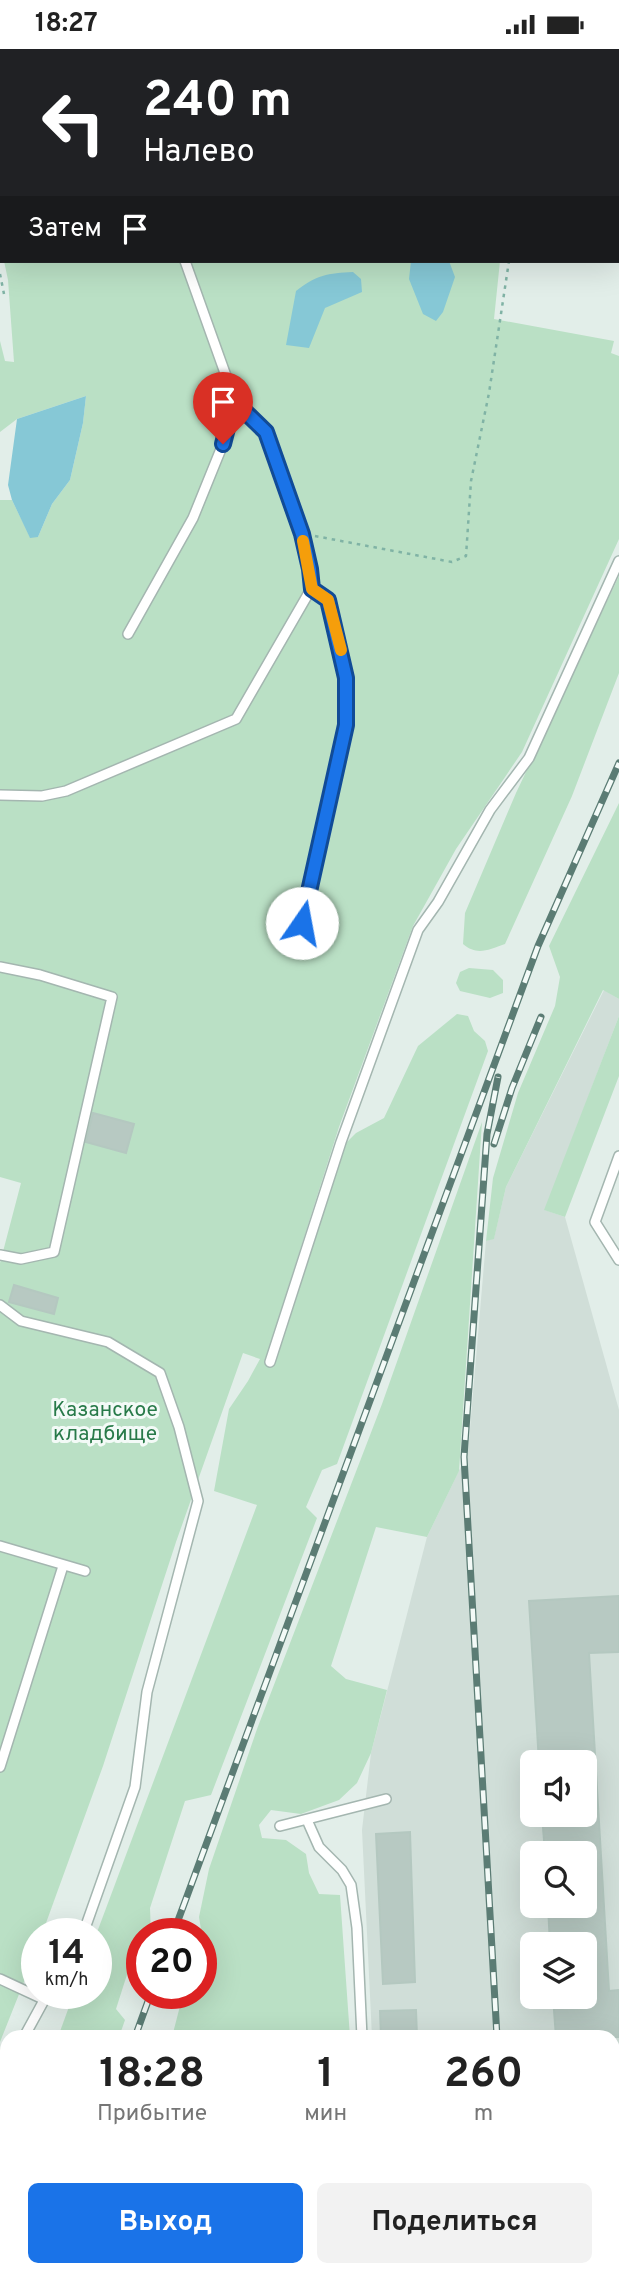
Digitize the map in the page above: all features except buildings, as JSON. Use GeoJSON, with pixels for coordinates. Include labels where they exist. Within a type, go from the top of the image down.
{"type":"FeatureCollection","features":[{"type":"Feature","properties":{"kind":"lane"},"geometry":{"type":"LineString","coordinates":[[0,795],[42,796],[65,792],[236,719],[312,589],[302,534],[266,432],[234,401],[186,263]]}},
{"type":"Feature","properties":{"kind":"lane"},"geometry":{"type":"LineString","coordinates":[[128,634],[193,518],[223,444],[234,401]]}},
{"type":"Feature","properties":{"kind":"lane"},"geometry":{"type":"LineString","coordinates":[[270,1362],[337,1155],[418,930],[438,902],[490,810],[529,758],[619,561]]}},
{"type":"Feature","properties":{"kind":"lane"},"geometry":{"type":"LineString","coordinates":[[302,923],[346,725],[346,678],[337,632],[328,600],[312,589]]}},
{"type":"Feature","properties":{"kind":"lane"},"geometry":{"type":"LineString","coordinates":[[0,967],[40,975],[112,997],[54,1252],[21,1259],[0,1255]]}},
{"type":"Feature","properties":{"kind":"lane"},"geometry":{"type":"LineString","coordinates":[[619,1156],[595,1222],[619,1260]]}},
{"type":"Feature","properties":{"kind":"lane"},"geometry":{"type":"LineString","coordinates":[[0,1305],[21,1321],[108,1342],[160,1373],[179,1427],[198,1501],[147,1692],[135,1787],[89,1918]]}},
{"type":"Feature","properties":{"kind":"lane"},"geometry":{"type":"LineString","coordinates":[[0,1546],[85,1571]]}},
{"type":"Feature","properties":{"kind":"lane"},"geometry":{"type":"LineString","coordinates":[[0,1767],[63,1566]]}},
{"type":"Feature","properties":{"kind":"lane"},"geometry":{"type":"LineString","coordinates":[[280,1826],[386,1798]]}},
{"type":"Feature","properties":{"kind":"lane"},"geometry":{"type":"LineString","coordinates":[[307,1820],[319,1847],[342,1870],[351,1885],[357,1928],[362,2030]]}},
{"type":"Feature","properties":{"kind":"lane"},"geometry":{"type":"LineString","coordinates":[[0,1979],[21,1987]]}},
{"type":"Feature","properties":{"kind":"lane"},"geometry":{"type":"LineString","coordinates":[[28,2030],[38,2009]]}},
{"type":"Feature","properties":{"kind":"path"},"geometry":{"type":"LineString","coordinates":[[302,534],[452,562],[466,556],[471,481],[489,393],[509,263]]}},
{"type":"Feature","properties":{"kind":"path"},"geometry":{"type":"LineString","coordinates":[[0,274],[4,294]]}},
{"type":"Feature","properties":{"kind":"shaded area"},"geometry":{"type":"Polygon","coordinates":[[[604,990],[619,999],[619,1016],[545,1210],[565,1217],[619,1410],[619,2030],[372,2030],[362,1830],[371,1753],[427,1537],[468,1452],[486,1241],[494,1238],[506,1187],[604,990]]]}},
{"type":"Feature","properties":{"kind":"green space","name":"Казанское кладбище"},"geometry":{"type":"Polygon","coordinates":[[[4,263],[500,263],[494,319],[614,341],[611,353],[619,356],[619,539],[522,752],[456,849],[413,926],[339,1127],[276,1326],[284,1312],[339,1150],[356,1133],[384,1118],[418,1046],[457,1014],[468,1016],[474,1031],[485,1041],[488,1051],[337,1464],[322,1470],[306,1507],[317,1518],[211,1795],[185,1801],[150,1908],[150,1918],[126,1918],[126,1978],[116,2009],[125,2020],[121,2030],[61,2030],[68,2009],[112,2009],[112,1918],[102,1918],[257,1505],[214,1491],[229,1409],[260,1359],[243,1353],[176,1542],[103,1766],[48,1918],[21,1918],[21,1989],[5,2030],[0,2030],[0,1263],[21,1183],[0,1177],[0,500],[12,500],[30,537],[38,537],[52,504],[70,480],[83,423],[86,396],[17,419],[0,432],[0,341],[5,361],[14,362],[4,263]]]}},
{"type":"Feature","properties":{"kind":"green space"},"geometry":{"type":"Polygon","coordinates":[[[619,576],[619,673],[572,796],[505,944],[483,951],[473,950],[463,944],[465,913],[516,793],[619,576]]]}},
{"type":"Feature","properties":{"kind":"green space"},"geometry":{"type":"Polygon","coordinates":[[[619,803],[619,999],[603,990],[506,1187],[494,1239],[486,1241],[493,1178],[518,1093],[555,1006],[560,977],[549,946],[619,803]]]}},
{"type":"Feature","properties":{"kind":"green space"},"geometry":{"type":"Polygon","coordinates":[[[469,968],[493,970],[503,980],[503,993],[490,998],[460,991],[456,983],[460,972],[469,968]]]}},
{"type":"Feature","properties":{"kind":"green space"},"geometry":{"type":"Polygon","coordinates":[[[619,1016],[619,1076],[565,1217],[544,1210],[619,1016]]]}},
{"type":"Feature","properties":{"kind":"green space"},"geometry":{"type":"Polygon","coordinates":[[[482,1122],[459,1471],[427,1537],[376,1527],[331,1666],[346,1679],[387,1690],[371,1753],[357,1783],[339,1800],[301,1814],[271,1810],[259,1825],[262,1838],[286,1840],[306,1854],[309,1873],[319,1894],[340,1895],[350,2030],[174,2030],[179,2009],[217,2009],[217,1918],[199,1917],[209,1869],[257,1729],[382,1404],[482,1122]]]}},
{"type":"Feature","properties":{"kind":"water"},"geometry":{"type":"Polygon","coordinates":[[[411,263],[450,263],[455,277],[443,312],[436,321],[423,314],[409,279],[411,263]]]}},
{"type":"Feature","properties":{"kind":"water"},"geometry":{"type":"Polygon","coordinates":[[[353,272],[361,279],[362,292],[325,308],[309,348],[286,345],[296,291],[323,276],[353,272]]]}},
{"type":"Feature","properties":{"kind":"water"},"geometry":{"type":"Polygon","coordinates":[[[86,396],[83,423],[70,480],[52,504],[38,537],[30,538],[8,485],[17,419],[86,396]]]}},
{"type":"Feature","properties":{"kind":"railway"},"geometry":{"type":"LineString","coordinates":[[179,1918],[538,946],[619,763]]}},
{"type":"Feature","properties":{"kind":"railway"},"geometry":{"type":"LineString","coordinates":[[494,1144],[512,1088],[541,1017]]}},
{"type":"Feature","properties":{"kind":"railway"},"geometry":{"type":"LineString","coordinates":[[497,2030],[464,1457],[487,1134],[498,1077]]}},
{"type":"Feature","properties":{"kind":"railway"},"geometry":{"type":"LineString","coordinates":[[138,2030],[145,2009]]}},
{"type":"Feature","properties":{"kind":"slow traffic"},"geometry":{"type":"LineString","coordinates":[[303,541],[312,589],[328,600],[341,650]]}},
{"type":"Feature","properties":{"kind":"route"},"geometry":{"type":"LineString","coordinates":[[223,444],[234,401],[266,432],[302,534],[312,589],[328,600],[346,678],[346,725],[302,923]]}}]}
